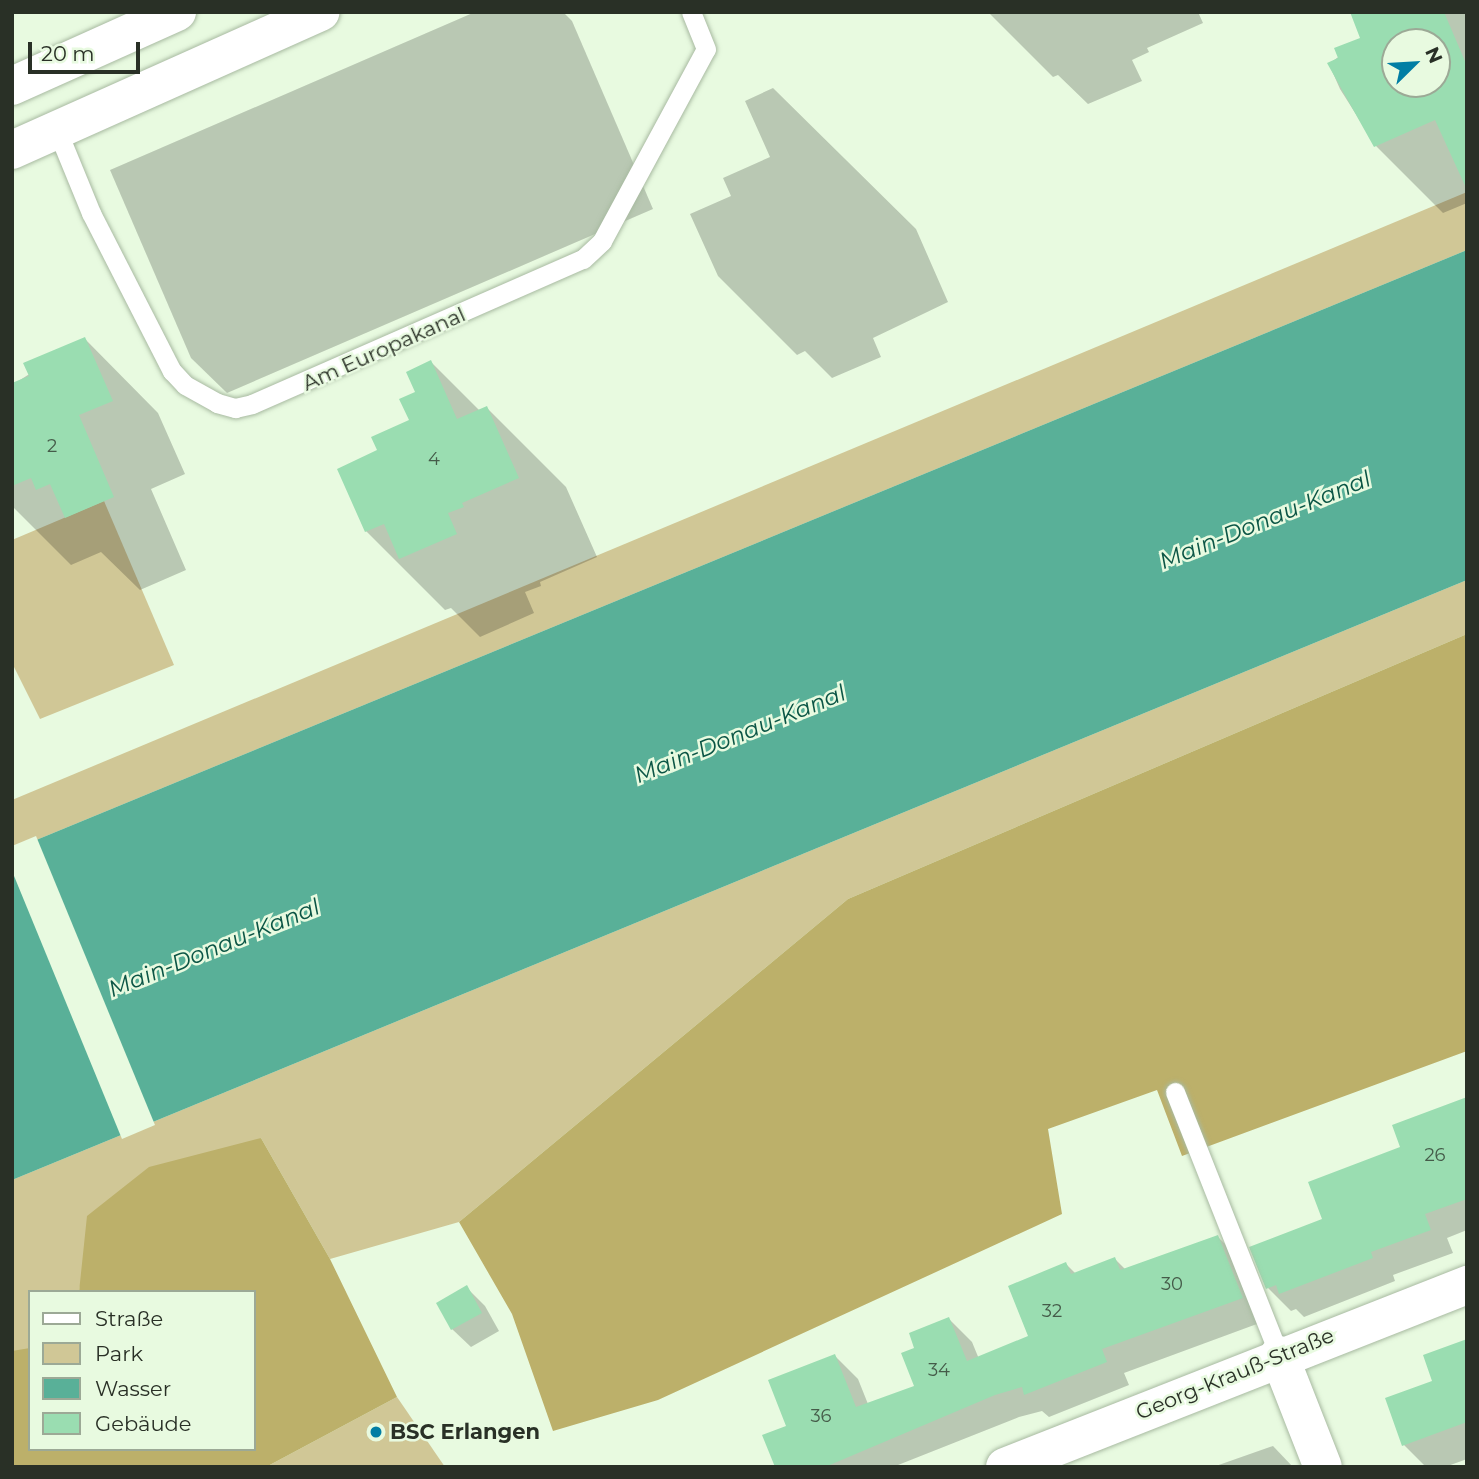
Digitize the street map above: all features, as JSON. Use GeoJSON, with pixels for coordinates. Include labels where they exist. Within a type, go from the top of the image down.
{"type":"FeatureCollection","features":[{"type":"Feature","properties":{"kind":"street"},"geometry":{"type":"LineString","coordinates":[[12,86],[177,12]]}},
{"type":"Feature","properties":{"kind":"street"},"geometry":{"type":"LineString","coordinates":[[12,150],[321,12]]}},
{"type":"Feature","properties":{"kind":"street","name":"Georg-Krauß-Straße"},"geometry":{"type":"LineString","coordinates":[[1005,1467],[1279,1356],[1467,1285]]}},
{"type":"Feature","properties":{"kind":"street"},"geometry":{"type":"LineString","coordinates":[[1279,1356],[1323,1467]]}},
{"type":"Feature","properties":{"kind":"lane","name":"Am Europakanal"},"geometry":{"type":"LineString","coordinates":[[57,130],[91,213],[172,371],[185,385],[217,403],[235,408],[252,404],[583,259],[602,241],[706,48],[691,12]]}},
{"type":"Feature","properties":{"kind":"lane"},"geometry":{"type":"LineString","coordinates":[[1175,1092],[1279,1356]]}},
{"type":"Feature","properties":{"kind":"green space"},"geometry":{"type":"Polygon","coordinates":[[[1467,192],[1467,250],[12,850],[12,800],[1467,192]]]}},
{"type":"Feature","properties":{"kind":"green space"},"geometry":{"type":"Polygon","coordinates":[[[104,501],[174,665],[40,719],[12,663],[12,540],[104,501]]]}},
{"type":"Feature","properties":{"kind":"green space"},"geometry":{"type":"Polygon","coordinates":[[[1467,580],[1467,634],[848,899],[459,1222],[330,1259],[261,1138],[80,1286],[79,1290],[28,1290],[28,1352],[12,1359],[12,1180],[1467,580]]]}},
{"type":"Feature","properties":{"kind":"green space","name":"BSC Erlangen"},"geometry":{"type":"Polygon","coordinates":[[[397,1397],[445,1467],[266,1467],[397,1397]]]}},
{"type":"Feature","properties":{"kind":"shaded area"},"geometry":{"type":"Polygon","coordinates":[[[1467,634],[1467,1051],[1182,1156],[1157,1090],[1048,1129],[1062,1214],[658,1400],[553,1431],[512,1314],[459,1222],[848,899],[1467,634]]]}},
{"type":"Feature","properties":{"kind":"shaded area"},"geometry":{"type":"Polygon","coordinates":[[[261,1138],[330,1259],[397,1397],[266,1467],[12,1467],[12,1351],[28,1348],[28,1451],[256,1451],[256,1290],[79,1290],[87,1216],[149,1167],[261,1138]]]}},
{"type":"Feature","properties":{"kind":"water","name":"Main-Donau-Kanal"},"geometry":{"type":"Polygon","coordinates":[[[1467,250],[1467,580],[12,1180],[12,850],[1467,250]]]}},
{"type":"Feature","properties":{"kind":"pier"},"geometry":{"type":"Polygon","coordinates":[[[36,836],[155,1125],[122,1139],[12,871],[12,846],[36,836]]]}},
{"type":"Feature","properties":{"kind":"building"},"geometry":{"type":"Polygon","coordinates":[[[1350,12],[1444,12],[1451,28],[1381,28],[1381,98],[1451,98],[1451,28],[1467,66],[1467,190],[1435,120],[1374,147],[1327,63],[1338,58],[1334,48],[1360,38],[1350,12]]]}},
{"type":"Feature","properties":{"kind":"building"},"geometry":{"type":"Polygon","coordinates":[[[85,337],[113,401],[79,415],[114,497],[65,518],[50,484],[36,490],[31,478],[12,486],[12,383],[29,376],[23,363],[85,337]]]}},
{"type":"Feature","properties":{"kind":"building"},"geometry":{"type":"Polygon","coordinates":[[[431,360],[457,419],[487,406],[519,478],[462,503],[464,507],[448,513],[457,534],[399,559],[384,524],[365,532],[337,469],[377,450],[371,437],[409,420],[399,399],[415,392],[406,372],[431,360]]]}},
{"type":"Feature","properties":{"kind":"building"},"geometry":{"type":"Polygon","coordinates":[[[1467,1097],[1467,1199],[1425,1214],[1431,1230],[1371,1252],[1373,1258],[1279,1294],[1276,1285],[1266,1289],[1249,1247],[1322,1219],[1308,1182],[1400,1147],[1392,1125],[1467,1097]]]}},
{"type":"Feature","properties":{"kind":"building"},"geometry":{"type":"Polygon","coordinates":[[[1218,1235],[1243,1298],[1102,1349],[1107,1362],[1024,1395],[1022,1387],[995,1395],[825,1467],[775,1467],[762,1435],[786,1426],[768,1380],[835,1354],[856,1407],[914,1386],[901,1353],[914,1348],[909,1333],[949,1317],[967,1361],[1028,1336],[1008,1286],[1066,1262],[1071,1274],[1115,1257],[1120,1270],[1218,1235]]]}},
{"type":"Feature","properties":{"kind":"building"},"geometry":{"type":"Polygon","coordinates":[[[467,1285],[482,1313],[451,1330],[436,1303],[467,1285]]]}},
{"type":"Feature","properties":{"kind":"building"},"geometry":{"type":"Polygon","coordinates":[[[1467,1339],[1467,1422],[1402,1446],[1385,1398],[1432,1381],[1423,1355],[1467,1339]]]}},
{"type":"Feature","properties":{"kind":"place","name":"BSC Erlangen"},"geometry":{"type":"Point","coordinates":[376,1432]}}]}
